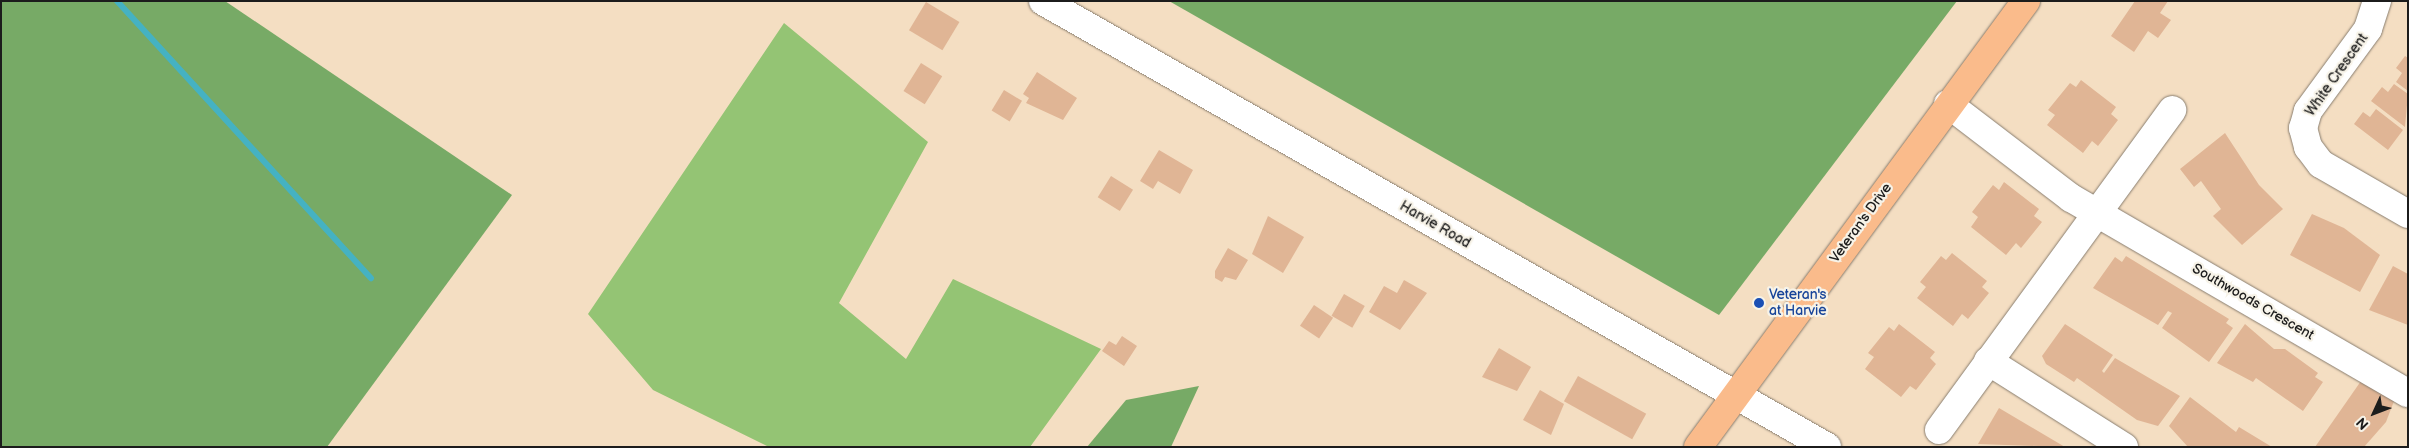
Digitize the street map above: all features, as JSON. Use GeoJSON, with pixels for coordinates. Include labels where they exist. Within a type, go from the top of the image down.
{"type":"FeatureCollection","features":[{"type":"Feature","properties":{"kind":"main road","name":"Veteran's Drive"},"geometry":{"type":"LineString","coordinates":[[1698,447],[1948,104],[2026,1]]}},
{"type":"Feature","properties":{"kind":"street","name":"Harvie Road"},"geometry":{"type":"LineString","coordinates":[[1043,1],[1734,396],[1827,447]]}},
{"type":"Feature","properties":{"kind":"street","name":"White Crescent"},"geometry":{"type":"LineString","coordinates":[[2377,1],[2368,29],[2308,111],[2303,128],[2308,147],[2321,164],[2408,214]]}},
{"type":"Feature","properties":{"kind":"street","name":"Southwoods Crescent"},"geometry":{"type":"LineString","coordinates":[[1948,104],[2071,198],[2408,393]]}},
{"type":"Feature","properties":{"kind":"street"},"geometry":{"type":"LineString","coordinates":[[1939,430],[2172,110]]}},
{"type":"Feature","properties":{"kind":"street"},"geometry":{"type":"LineString","coordinates":[[1988,361],[2124,447]]}},
{"type":"Feature","properties":{"kind":"green space"},"geometry":{"type":"Polygon","coordinates":[[[1,1],[225,1],[512,195],[327,447],[1,447],[1,1]]]}},
{"type":"Feature","properties":{"kind":"green space"},"geometry":{"type":"Polygon","coordinates":[[[1169,1],[1957,1],[1719,315],[1169,1]]]}},
{"type":"Feature","properties":{"kind":"green space"},"geometry":{"type":"Polygon","coordinates":[[[784,23],[928,142],[839,303],[906,359],[953,279],[1101,349],[1030,447],[769,447],[653,390],[588,314],[784,23]]]}},
{"type":"Feature","properties":{"kind":"green space"},"geometry":{"type":"Polygon","coordinates":[[[1199,386],[1171,447],[1087,447],[1126,400],[1199,386]]]}},
{"type":"Feature","properties":{"kind":"building"},"geometry":{"type":"Polygon","coordinates":[[[2135,1],[2168,1],[2160,13],[2171,20],[2158,38],[2148,31],[2134,52],[2111,36],[2135,1]]]}},
{"type":"Feature","properties":{"kind":"building"},"geometry":{"type":"Polygon","coordinates":[[[926,2],[959,22],[942,50],[909,30],[926,2]]]}},
{"type":"Feature","properties":{"kind":"building"},"geometry":{"type":"Polygon","coordinates":[[[2405,56],[2408,58],[2408,91],[2396,82],[2402,73],[2396,68],[2405,56]]]}},
{"type":"Feature","properties":{"kind":"building"},"geometry":{"type":"Polygon","coordinates":[[[921,63],[942,76],[925,104],[904,91],[921,63]]]}},
{"type":"Feature","properties":{"kind":"building"},"geometry":{"type":"Polygon","coordinates":[[[1037,72],[1077,98],[1063,120],[1026,103],[1029,98],[1023,94],[1037,72]]]}},
{"type":"Feature","properties":{"kind":"building"},"geometry":{"type":"Polygon","coordinates":[[[2081,80],[2116,107],[2111,114],[2118,120],[2098,146],[2092,141],[2083,153],[2047,125],[2055,115],[2048,110],[2070,83],[2076,87],[2081,80]]]}},
{"type":"Feature","properties":{"kind":"building"},"geometry":{"type":"Polygon","coordinates":[[[2394,84],[2408,94],[2405,127],[2371,101],[2382,87],[2388,92],[2394,84]]]}},
{"type":"Feature","properties":{"kind":"building"},"geometry":{"type":"Polygon","coordinates":[[[1004,90],[1022,101],[1010,121],[992,111],[1004,90]]]}},
{"type":"Feature","properties":{"kind":"building"},"geometry":{"type":"Polygon","coordinates":[[[2376,109],[2403,130],[2388,150],[2354,124],[2363,112],[2370,117],[2376,109]]]}},
{"type":"Feature","properties":{"kind":"building"},"geometry":{"type":"Polygon","coordinates":[[[2225,133],[2259,185],[2283,209],[2242,245],[2213,216],[2221,209],[2201,181],[2194,187],[2180,169],[2225,133]]]}},
{"type":"Feature","properties":{"kind":"building"},"geometry":{"type":"Polygon","coordinates":[[[1159,150],[1193,170],[1180,194],[1158,181],[1153,189],[1140,181],[1159,150]]]}},
{"type":"Feature","properties":{"kind":"building"},"geometry":{"type":"Polygon","coordinates":[[[1111,176],[1133,190],[1120,211],[1098,197],[1111,176]]]}},
{"type":"Feature","properties":{"kind":"building"},"geometry":{"type":"Polygon","coordinates":[[[2004,182],[2039,209],[2034,216],[2042,222],[2021,248],[2016,243],[2006,255],[1971,227],[1978,217],[1972,212],[1993,185],[1999,190],[2004,182]]]}},
{"type":"Feature","properties":{"kind":"building"},"geometry":{"type":"Polygon","coordinates":[[[2312,214],[2344,228],[2380,255],[2360,292],[2290,255],[2312,214]]]}},
{"type":"Feature","properties":{"kind":"building"},"geometry":{"type":"Polygon","coordinates":[[[1268,216],[1304,237],[1283,273],[1252,254],[1268,216]]]}},
{"type":"Feature","properties":{"kind":"building"},"geometry":{"type":"Polygon","coordinates":[[[1228,248],[1248,260],[1236,280],[1225,277],[1222,282],[1215,278],[1215,271],[1228,248]]]}},
{"type":"Feature","properties":{"kind":"building"},"geometry":{"type":"Polygon","coordinates":[[[1952,253],[1987,281],[1982,287],[1989,293],[1968,319],[1962,314],[1953,326],[1917,298],[1926,287],[1920,282],[1941,256],[1946,260],[1952,253]]]}},
{"type":"Feature","properties":{"kind":"building"},"geometry":{"type":"Polygon","coordinates":[[[2126,256],[2229,319],[2226,323],[2233,328],[2209,362],[2162,328],[2172,313],[2168,311],[2158,325],[2093,288],[2115,257],[2122,262],[2126,256]]]}},
{"type":"Feature","properties":{"kind":"building"},"geometry":{"type":"Polygon","coordinates":[[[2393,266],[2408,274],[2408,325],[2369,310],[2393,266]]]}},
{"type":"Feature","properties":{"kind":"building"},"geometry":{"type":"Polygon","coordinates":[[[1404,280],[1427,293],[1400,330],[1369,312],[1384,286],[1397,293],[1404,280]]]}},
{"type":"Feature","properties":{"kind":"building"},"geometry":{"type":"Polygon","coordinates":[[[1344,294],[1365,306],[1352,328],[1332,316],[1344,294]]]}},
{"type":"Feature","properties":{"kind":"building"},"geometry":{"type":"Polygon","coordinates":[[[1314,305],[1333,318],[1319,339],[1300,326],[1314,305]]]}},
{"type":"Feature","properties":{"kind":"building"},"geometry":{"type":"Polygon","coordinates":[[[1899,324],[1935,352],[1930,358],[1936,364],[1916,390],[1910,386],[1901,397],[1865,369],[1874,357],[1868,353],[1889,327],[1894,331],[1899,324]]]}},
{"type":"Feature","properties":{"kind":"building"},"geometry":{"type":"Polygon","coordinates":[[[2065,324],[2113,355],[2102,371],[2104,373],[2115,358],[2180,396],[2158,426],[2137,420],[2077,378],[2074,382],[2046,364],[2042,356],[2065,324]]]}},
{"type":"Feature","properties":{"kind":"building"},"geometry":{"type":"Polygon","coordinates":[[[2245,324],[2274,349],[2285,349],[2318,373],[2315,377],[2323,382],[2303,411],[2256,378],[2253,382],[2217,363],[2245,324]]]}},
{"type":"Feature","properties":{"kind":"building"},"geometry":{"type":"Polygon","coordinates":[[[1122,336],[1137,346],[1124,366],[1102,351],[1109,341],[1116,345],[1122,336]]]}},
{"type":"Feature","properties":{"kind":"building"},"geometry":{"type":"Polygon","coordinates":[[[1499,348],[1531,367],[1517,391],[1482,377],[1499,348]]]}},
{"type":"Feature","properties":{"kind":"building"},"geometry":{"type":"Polygon","coordinates":[[[1578,376],[1646,414],[1632,439],[1564,401],[1578,376]]]}},
{"type":"Feature","properties":{"kind":"building"},"geometry":{"type":"Polygon","coordinates":[[[2361,381],[2394,401],[2386,422],[2364,447],[2315,447],[2361,381]]]}},
{"type":"Feature","properties":{"kind":"building"},"geometry":{"type":"Polygon","coordinates":[[[1540,390],[1564,404],[1551,435],[1523,420],[1540,390]]]}},
{"type":"Feature","properties":{"kind":"building"},"geometry":{"type":"Polygon","coordinates":[[[2190,397],[2236,432],[2239,427],[2272,447],[2188,447],[2169,426],[2190,397]]]}},
{"type":"Feature","properties":{"kind":"building"},"geometry":{"type":"Polygon","coordinates":[[[1999,408],[2065,447],[1978,444],[1999,408]]]}},
{"type":"Feature","properties":{"kind":"waterway"},"geometry":{"type":"LineString","coordinates":[[117,1],[371,278]]}},
{"type":"Feature","properties":{"kind":"place","name":"Veteran's at Harvie"},"geometry":{"type":"Point","coordinates":[1759,303]}}]}
